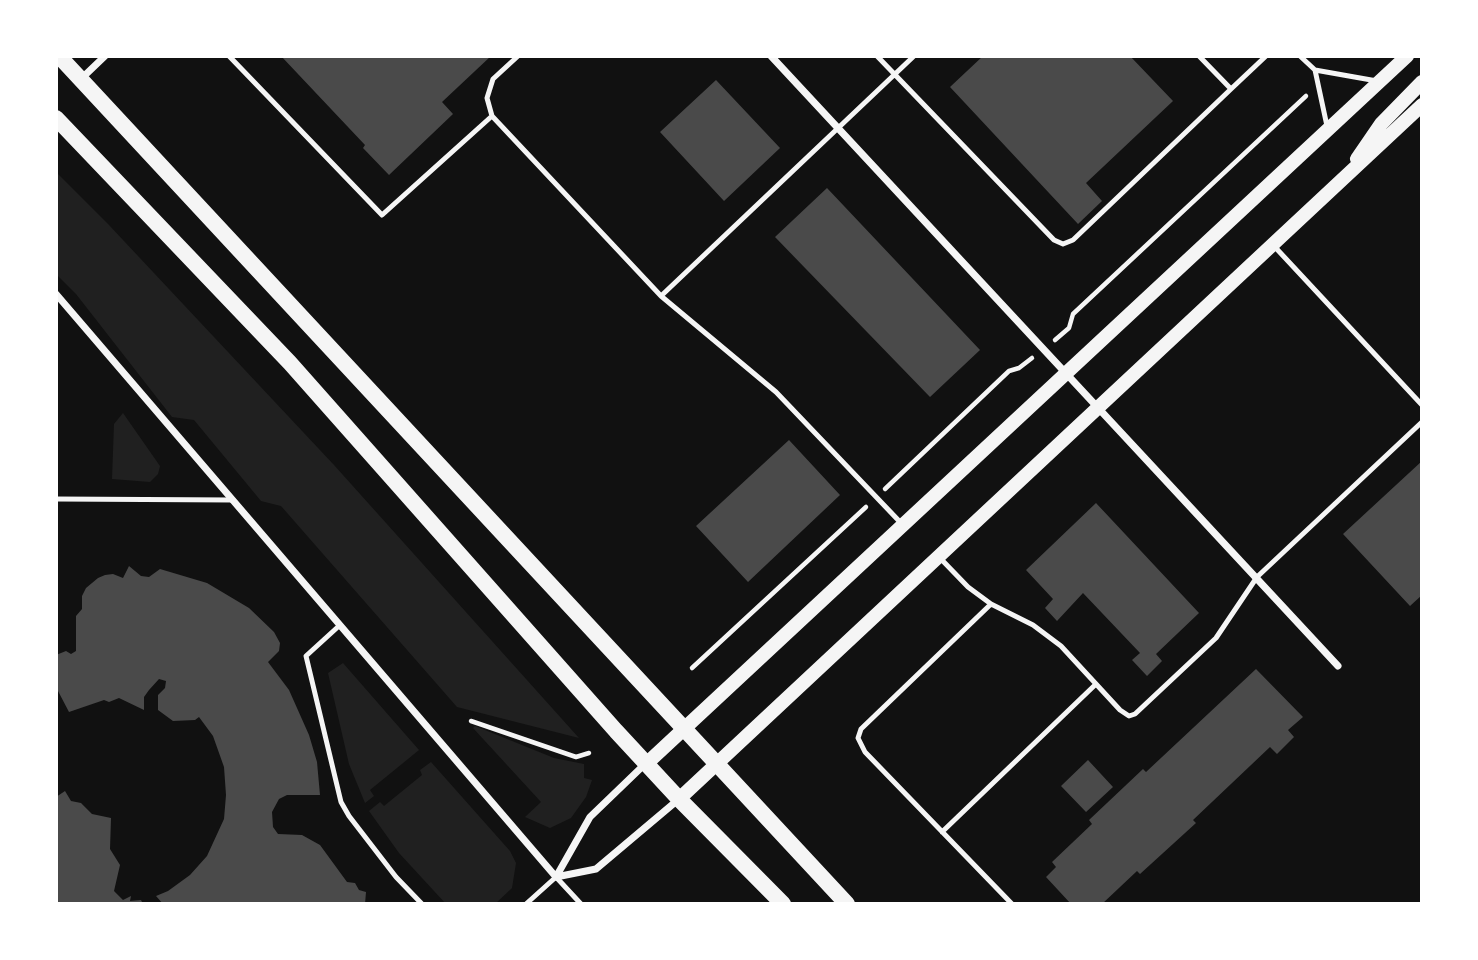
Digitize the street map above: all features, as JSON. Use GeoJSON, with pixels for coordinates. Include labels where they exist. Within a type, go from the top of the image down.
{"type":"FeatureCollection","features":[{"type":"Feature","properties":{"kind":"main road"},"geometry":{"type":"LineString","coordinates":[[60,56],[847,904]]}},
{"type":"Feature","properties":{"kind":"main road"},"geometry":{"type":"LineString","coordinates":[[646,764],[1407,56]]}},
{"type":"Feature","properties":{"kind":"main road"},"geometry":{"type":"LineString","coordinates":[[1340,183],[1381,124],[1422,82]]}},
{"type":"Feature","properties":{"kind":"main road"},"geometry":{"type":"LineString","coordinates":[[679,799],[1422,105]]}},
{"type":"Feature","properties":{"kind":"main road"},"geometry":{"type":"LineString","coordinates":[[56,118],[290,363],[646,764],[783,904]]}},
{"type":"Feature","properties":{"kind":"street"},"geometry":{"type":"LineString","coordinates":[[82,78],[104,56]]}},
{"type":"Feature","properties":{"kind":"street"},"geometry":{"type":"LineString","coordinates":[[771,56],[1338,666]]}},
{"type":"Feature","properties":{"kind":"street"},"geometry":{"type":"LineString","coordinates":[[56,294],[556,877]]}},
{"type":"Feature","properties":{"kind":"street"},"geometry":{"type":"LineString","coordinates":[[556,877],[590,817],[646,764]]}},
{"type":"Feature","properties":{"kind":"street"},"geometry":{"type":"LineString","coordinates":[[556,877],[596,869],[679,799]]}},
{"type":"Feature","properties":{"kind":"lane"},"geometry":{"type":"LineString","coordinates":[[229,56],[382,215],[492,116]]}},
{"type":"Feature","properties":{"kind":"lane"},"geometry":{"type":"LineString","coordinates":[[518,56],[493,79],[487,98],[492,116],[661,296],[776,392],[903,525]]}},
{"type":"Feature","properties":{"kind":"lane"},"geometry":{"type":"LineString","coordinates":[[877,56],[1054,240],[1063,244],[1073,240],[1266,56]]}},
{"type":"Feature","properties":{"kind":"lane"},"geometry":{"type":"LineString","coordinates":[[661,296],[914,56]]}},
{"type":"Feature","properties":{"kind":"lane"},"geometry":{"type":"LineString","coordinates":[[1199,56],[1231,89]]}},
{"type":"Feature","properties":{"kind":"lane"},"geometry":{"type":"LineString","coordinates":[[1300,56],[1315,71],[1328,129]]}},
{"type":"Feature","properties":{"kind":"lane"},"geometry":{"type":"LineString","coordinates":[[1315,71],[1379,81]]}},
{"type":"Feature","properties":{"kind":"lane"},"geometry":{"type":"LineString","coordinates":[[1274,246],[1422,405]]}},
{"type":"Feature","properties":{"kind":"lane"},"geometry":{"type":"LineString","coordinates":[[939,556],[968,587],[991,604],[1034,625],[1061,646],[1120,710],[1129,716],[1135,714],[1216,638],[1257,577],[1422,422]]}},
{"type":"Feature","properties":{"kind":"lane"},"geometry":{"type":"LineString","coordinates":[[56,499],[233,500]]}},
{"type":"Feature","properties":{"kind":"lane"},"geometry":{"type":"LineString","coordinates":[[991,604],[861,729],[858,738],[865,752],[1012,904]]}},
{"type":"Feature","properties":{"kind":"lane"},"geometry":{"type":"LineString","coordinates":[[340,625],[306,656],[341,802],[396,877],[422,904]]}},
{"type":"Feature","properties":{"kind":"lane"},"geometry":{"type":"LineString","coordinates":[[942,832],[1096,684]]}},
{"type":"Feature","properties":{"kind":"lane"},"geometry":{"type":"LineString","coordinates":[[526,904],[556,877],[581,904]]}},
{"type":"Feature","properties":{"kind":"path"},"geometry":{"type":"LineString","coordinates":[[692,668],[877,498],[1009,371],[1019,368],[1069,328],[1073,314],[1318,84]]}},
{"type":"Feature","properties":{"kind":"path"},"geometry":{"type":"LineString","coordinates":[[471,722],[576,757],[589,753]]}},
{"type":"Feature","properties":{"kind":"shaded area"},"geometry":{"type":"Polygon","coordinates":[[[56,172],[334,465],[579,738],[457,707],[281,506],[261,501],[194,420],[172,417],[76,294],[56,274],[56,172]]]}},
{"type":"Feature","properties":{"kind":"shaded area"},"geometry":{"type":"Polygon","coordinates":[[[123,413],[160,466],[158,474],[150,482],[112,479],[114,424],[123,413]]]}},
{"type":"Feature","properties":{"kind":"shaded area"},"geometry":{"type":"Polygon","coordinates":[[[343,663],[419,750],[370,790],[374,796],[365,803],[349,764],[328,673],[343,663]]]}},
{"type":"Feature","properties":{"kind":"shaded area"},"geometry":{"type":"Polygon","coordinates":[[[475,726],[554,758],[584,764],[584,778],[592,780],[586,797],[571,818],[550,828],[525,817],[541,802],[473,728],[475,726]]]}},
{"type":"Feature","properties":{"kind":"shaded area"},"geometry":{"type":"Polygon","coordinates":[[[431,762],[510,851],[516,863],[512,888],[495,904],[446,904],[399,853],[369,811],[380,802],[384,806],[422,775],[420,770],[431,762]]]}},
{"type":"Feature","properties":{"kind":"building"},"geometry":{"type":"Polygon","coordinates":[[[281,56],[491,56],[442,102],[453,114],[389,175],[363,148],[365,145],[281,56]]]}},
{"type":"Feature","properties":{"kind":"building"},"geometry":{"type":"Polygon","coordinates":[[[983,56],[1130,56],[1173,101],[1086,183],[1102,201],[1078,224],[950,87],[983,56]]]}},
{"type":"Feature","properties":{"kind":"building"},"geometry":{"type":"Polygon","coordinates":[[[716,80],[780,148],[724,201],[660,132],[716,80]]]}},
{"type":"Feature","properties":{"kind":"building"},"geometry":{"type":"Polygon","coordinates":[[[827,188],[980,350],[930,397],[775,237],[827,188]]]}},
{"type":"Feature","properties":{"kind":"building"},"geometry":{"type":"Polygon","coordinates":[[[789,440],[840,495],[748,582],[696,526],[789,440]]]}},
{"type":"Feature","properties":{"kind":"building"},"geometry":{"type":"Polygon","coordinates":[[[1422,461],[1422,595],[1410,606],[1343,534],[1422,461]]]}},
{"type":"Feature","properties":{"kind":"building"},"geometry":{"type":"Polygon","coordinates":[[[1096,503],[1199,613],[1156,654],[1162,661],[1147,676],[1132,660],[1140,653],[1083,593],[1057,621],[1045,608],[1053,599],[1026,570],[1096,503]]]}},
{"type":"Feature","properties":{"kind":"building"},"geometry":{"type":"Polygon","coordinates":[[[129,566],[141,576],[149,577],[160,569],[207,583],[249,608],[274,632],[280,643],[279,651],[268,662],[289,690],[309,735],[317,762],[320,795],[287,795],[279,799],[272,812],[273,827],[278,834],[302,835],[320,845],[347,882],[355,883],[359,890],[366,892],[365,904],[163,904],[156,896],[190,875],[207,856],[224,819],[224,767],[213,736],[199,717],[195,720],[173,721],[158,710],[158,695],[165,688],[166,681],[159,679],[144,697],[144,710],[119,698],[109,702],[104,700],[69,712],[58,691],[56,692],[56,655],[76,651],[76,616],[82,609],[82,596],[86,588],[105,575],[113,574],[123,578],[129,566]]]}},
{"type":"Feature","properties":{"kind":"building"},"geometry":{"type":"Polygon","coordinates":[[[1256,669],[1303,717],[1288,730],[1294,737],[1277,754],[1270,747],[1193,820],[1196,823],[1140,874],[1137,871],[1102,904],[1071,904],[1046,877],[1056,867],[1052,862],[1092,824],[1089,820],[1143,769],[1146,772],[1256,669]]]}},
{"type":"Feature","properties":{"kind":"building"},"geometry":{"type":"Polygon","coordinates":[[[1088,760],[1113,787],[1086,812],[1061,786],[1088,760]]]}},
{"type":"Feature","properties":{"kind":"building"},"geometry":{"type":"Polygon","coordinates":[[[65,791],[71,801],[81,803],[92,814],[111,818],[110,849],[120,865],[114,891],[123,900],[131,896],[130,901],[141,900],[143,904],[56,904],[56,797],[65,791]]]}}]}
